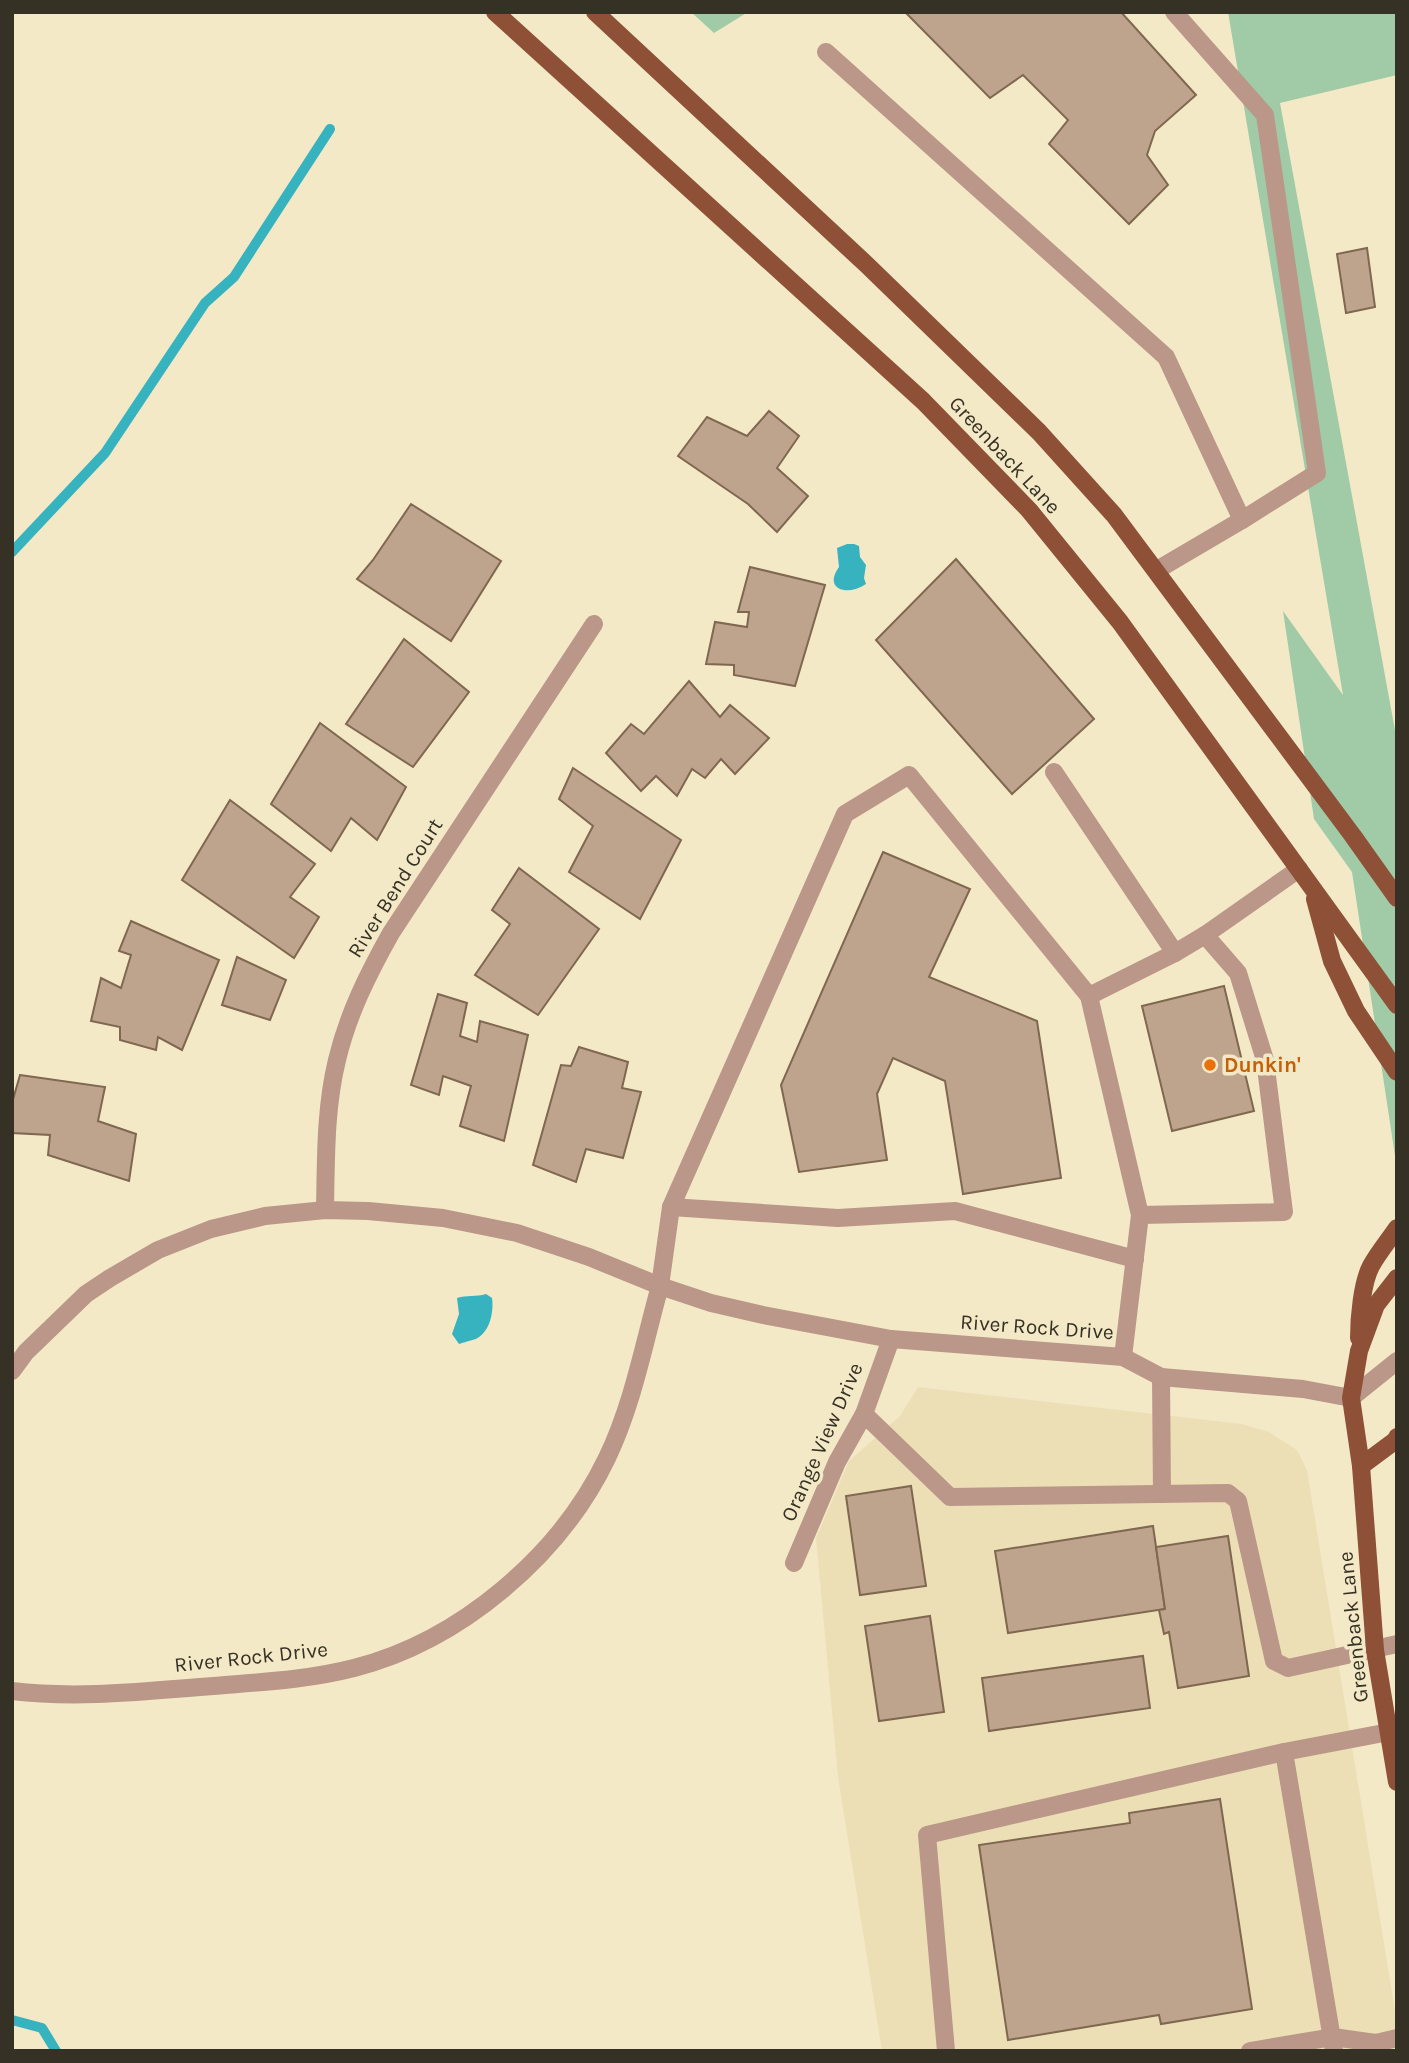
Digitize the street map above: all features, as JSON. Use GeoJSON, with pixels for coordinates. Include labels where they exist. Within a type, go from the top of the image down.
{"type":"FeatureCollection","features":[{"type":"Feature","properties":{"kind":"main road","name":"Greenback Lane"},"geometry":{"type":"LineString","coordinates":[[495,12],[923,401],[1029,510],[1120,622],[1397,1005]]}},
{"type":"Feature","properties":{"kind":"main road","name":"Greenback Lane"},"geometry":{"type":"LineString","coordinates":[[595,12],[867,265],[1039,432],[1114,515],[1157,570],[1397,898]]}},
{"type":"Feature","properties":{"kind":"main road"},"geometry":{"type":"LineString","coordinates":[[1311,885],[1332,961],[1356,1011],[1397,1072]]}},
{"type":"Feature","properties":{"kind":"main road"},"geometry":{"type":"LineString","coordinates":[[1359,1351],[1359,1322],[1370,1267],[1397,1228]]}},
{"type":"Feature","properties":{"kind":"main road","name":"Greenback Lane"},"geometry":{"type":"LineString","coordinates":[[1397,1278],[1376,1306],[1359,1351],[1351,1398],[1361,1466],[1376,1650],[1397,1782]]}},
{"type":"Feature","properties":{"kind":"main road"},"geometry":{"type":"LineString","coordinates":[[1361,1466],[1397,1437]]}},
{"type":"Feature","properties":{"kind":"street"},"geometry":{"type":"LineString","coordinates":[[1157,570],[1317,472],[1265,116],[1174,12]]}},
{"type":"Feature","properties":{"kind":"street"},"geometry":{"type":"LineString","coordinates":[[826,52],[1166,357],[1242,520]]}},
{"type":"Feature","properties":{"kind":"street","name":"River Bend Court"},"geometry":{"type":"LineString","coordinates":[[325,1210],[328,1116],[336,1061],[364,981],[391,933],[594,624]]}},
{"type":"Feature","properties":{"kind":"street"},"geometry":{"type":"LineString","coordinates":[[1054,772],[1175,953]]}},
{"type":"Feature","properties":{"kind":"street"},"geometry":{"type":"LineString","coordinates":[[660,1286],[671,1207],[845,814],[909,775],[1089,996],[1140,1215],[1123,1357]]}},
{"type":"Feature","properties":{"kind":"street"},"geometry":{"type":"LineString","coordinates":[[1089,996],[1205,935],[1298,869]]}},
{"type":"Feature","properties":{"kind":"street"},"geometry":{"type":"LineString","coordinates":[[1140,1215],[1284,1212],[1265,1060],[1238,973],[1205,935]]}},
{"type":"Feature","properties":{"kind":"street"},"geometry":{"type":"LineString","coordinates":[[671,1207],[838,1218],[955,1211],[1135,1259]]}},
{"type":"Feature","properties":{"kind":"street","name":"River Rock Drive"},"geometry":{"type":"LineString","coordinates":[[12,1371],[26,1352],[86,1294],[158,1250],[211,1229],[265,1216],[325,1210],[443,1218],[517,1233],[711,1303],[891,1339],[1123,1357],[1161,1377],[1303,1389],[1351,1398]]}},
{"type":"Feature","properties":{"kind":"street","name":"River Rock Drive"},"geometry":{"type":"LineString","coordinates":[[12,1691],[91,1695],[301,1679],[356,1667],[395,1653],[457,1623],[503,1590],[544,1550],[578,1506],[607,1458],[628,1406],[660,1286]]}},
{"type":"Feature","properties":{"kind":"street","name":"Orange View Drive"},"geometry":{"type":"LineString","coordinates":[[794,1563],[837,1462],[864,1414],[891,1339]]}},
{"type":"Feature","properties":{"kind":"street"},"geometry":{"type":"LineString","coordinates":[[1351,1398],[1397,1361]]}},
{"type":"Feature","properties":{"kind":"street"},"geometry":{"type":"LineString","coordinates":[[1161,1377],[1162,1494]]}},
{"type":"Feature","properties":{"kind":"street"},"geometry":{"type":"LineString","coordinates":[[864,1414],[950,1497],[1228,1493],[1238,1501],[1274,1661],[1288,1668],[1397,1644]]}},
{"type":"Feature","properties":{"kind":"street"},"geometry":{"type":"LineString","coordinates":[[946,2051],[927,1835],[1284,1752],[1389,1732]]}},
{"type":"Feature","properties":{"kind":"street"},"geometry":{"type":"LineString","coordinates":[[1284,1752],[1333,2044]]}},
{"type":"Feature","properties":{"kind":"street"},"geometry":{"type":"LineString","coordinates":[[1250,2051],[1376,2043],[1397,2038]]}},
{"type":"Feature","properties":{"kind":"shaded area"},"geometry":{"type":"Polygon","coordinates":[[[918,1387],[1242,1424],[1269,1432],[1297,1450],[1307,1470],[1397,2023],[1397,2051],[882,2051],[838,1777],[816,1538],[849,1461],[900,1416],[918,1387]]]}},
{"type":"Feature","properties":{"kind":"green space"},"geometry":{"type":"Polygon","coordinates":[[[691,12],[748,12],[714,33],[691,12]]]}},
{"type":"Feature","properties":{"kind":"green space"},"geometry":{"type":"Polygon","coordinates":[[[1228,12],[1397,12],[1397,75],[1280,103],[1397,741],[1397,1169],[1352,872],[1314,819],[1283,611],[1343,695],[1228,12]]]}},
{"type":"Feature","properties":{"kind":"water"},"geometry":{"type":"Polygon","coordinates":[[[847,544],[859,546],[860,557],[866,565],[866,584],[852,590],[839,589],[834,581],[839,567],[837,548],[847,544]]]}},
{"type":"Feature","properties":{"kind":"water"},"geometry":{"type":"Polygon","coordinates":[[[486,1294],[492,1298],[492,1315],[488,1327],[476,1339],[459,1344],[452,1334],[459,1314],[457,1298],[486,1294]]]}},
{"type":"Feature","properties":{"kind":"building"},"geometry":{"type":"Polygon","coordinates":[[[905,12],[1121,12],[1196,95],[1155,131],[1147,155],[1168,185],[1129,224],[1049,144],[1068,120],[1023,75],[990,98],[905,12]]]}},
{"type":"Feature","properties":{"kind":"building"},"geometry":{"type":"Polygon","coordinates":[[[1367,248],[1375,307],[1346,313],[1337,254],[1367,248]]]}},
{"type":"Feature","properties":{"kind":"building"},"geometry":{"type":"Polygon","coordinates":[[[769,411],[799,436],[777,468],[808,496],[777,532],[748,504],[678,456],[707,417],[747,436],[769,411]]]}},
{"type":"Feature","properties":{"kind":"building"},"geometry":{"type":"Polygon","coordinates":[[[411,504],[501,561],[451,641],[357,579],[411,504]]]}},
{"type":"Feature","properties":{"kind":"building"},"geometry":{"type":"Polygon","coordinates":[[[956,559],[1094,719],[1012,794],[876,640],[956,559]]]}},
{"type":"Feature","properties":{"kind":"building"},"geometry":{"type":"Polygon","coordinates":[[[750,567],[825,585],[795,686],[734,675],[734,665],[706,664],[715,622],[747,627],[749,612],[738,612],[750,567]]]}},
{"type":"Feature","properties":{"kind":"building"},"geometry":{"type":"Polygon","coordinates":[[[404,639],[469,692],[413,767],[346,724],[404,639]]]}},
{"type":"Feature","properties":{"kind":"building"},"geometry":{"type":"Polygon","coordinates":[[[689,681],[720,717],[730,705],[769,738],[735,774],[721,759],[705,778],[692,769],[677,796],[656,776],[641,791],[606,753],[631,724],[644,734],[689,681]]]}},
{"type":"Feature","properties":{"kind":"building"},"geometry":{"type":"Polygon","coordinates":[[[320,723],[406,787],[377,840],[351,818],[331,851],[271,804],[320,723]]]}},
{"type":"Feature","properties":{"kind":"building"},"geometry":{"type":"Polygon","coordinates":[[[573,768],[681,840],[640,919],[569,872],[593,826],[559,799],[573,768]]]}},
{"type":"Feature","properties":{"kind":"building"},"geometry":{"type":"Polygon","coordinates":[[[230,800],[315,864],[290,897],[319,917],[294,958],[182,880],[230,800]]]}},
{"type":"Feature","properties":{"kind":"building"},"geometry":{"type":"Polygon","coordinates":[[[883,852],[970,889],[929,977],[1037,1021],[1061,1178],[963,1194],[945,1081],[893,1058],[877,1094],[887,1160],[799,1172],[781,1085],[883,852]]]}},
{"type":"Feature","properties":{"kind":"building"},"geometry":{"type":"Polygon","coordinates":[[[519,868],[599,929],[538,1015],[475,975],[510,924],[492,910],[519,868]]]}},
{"type":"Feature","properties":{"kind":"building"},"geometry":{"type":"Polygon","coordinates":[[[131,921],[219,960],[182,1050],[158,1037],[156,1050],[120,1040],[120,1027],[91,1021],[101,978],[121,988],[131,955],[119,951],[131,921]]]}},
{"type":"Feature","properties":{"kind":"building"},"geometry":{"type":"Polygon","coordinates":[[[237,957],[286,980],[270,1020],[222,1005],[237,957]]]}},
{"type":"Feature","properties":{"kind":"building"},"geometry":{"type":"Polygon","coordinates":[[[1224,986],[1254,1111],[1172,1131],[1142,1006],[1224,986]]]}},
{"type":"Feature","properties":{"kind":"building"},"geometry":{"type":"Polygon","coordinates":[[[438,994],[467,1003],[460,1036],[477,1042],[480,1021],[528,1035],[504,1141],[460,1126],[471,1086],[443,1076],[439,1095],[411,1085],[438,994]]]}},
{"type":"Feature","properties":{"kind":"building"},"geometry":{"type":"Polygon","coordinates":[[[579,1047],[628,1062],[622,1088],[641,1092],[623,1158],[586,1149],[576,1182],[533,1165],[561,1065],[571,1066],[579,1047]]]}},
{"type":"Feature","properties":{"kind":"building"},"geometry":{"type":"Polygon","coordinates":[[[20,1075],[105,1087],[98,1121],[136,1134],[129,1181],[48,1155],[50,1135],[12,1133],[12,1103],[20,1075]]]}},
{"type":"Feature","properties":{"kind":"building"},"geometry":{"type":"Polygon","coordinates":[[[911,1486],[926,1586],[860,1595],[846,1496],[911,1486]]]}},
{"type":"Feature","properties":{"kind":"building"},"geometry":{"type":"Polygon","coordinates":[[[1153,1526],[1165,1609],[1008,1633],[995,1551],[1153,1526]]]}},
{"type":"Feature","properties":{"kind":"building"},"geometry":{"type":"Polygon","coordinates":[[[1228,1536],[1249,1676],[1178,1688],[1169,1632],[1164,1634],[1159,1610],[1165,1609],[1156,1547],[1228,1536]]]}},
{"type":"Feature","properties":{"kind":"building"},"geometry":{"type":"Polygon","coordinates":[[[930,1616],[944,1712],[879,1721],[865,1626],[930,1616]]]}},
{"type":"Feature","properties":{"kind":"building"},"geometry":{"type":"Polygon","coordinates":[[[1143,1656],[1150,1708],[989,1731],[982,1678],[1143,1656]]]}},
{"type":"Feature","properties":{"kind":"building"},"geometry":{"type":"Polygon","coordinates":[[[1220,1799],[1252,2009],[1161,2024],[1159,2015],[1008,2040],[979,1845],[1130,1823],[1129,1813],[1220,1799]]]}},
{"type":"Feature","properties":{"kind":"waterway"},"geometry":{"type":"LineString","coordinates":[[12,552],[105,453],[205,303],[234,277],[330,129]]}},
{"type":"Feature","properties":{"kind":"waterway"},"geometry":{"type":"LineString","coordinates":[[12,2020],[42,2028],[56,2051]]}},
{"type":"Feature","properties":{"kind":"place","name":"Dunkin'"},"geometry":{"type":"Point","coordinates":[1210,1065]}}]}
